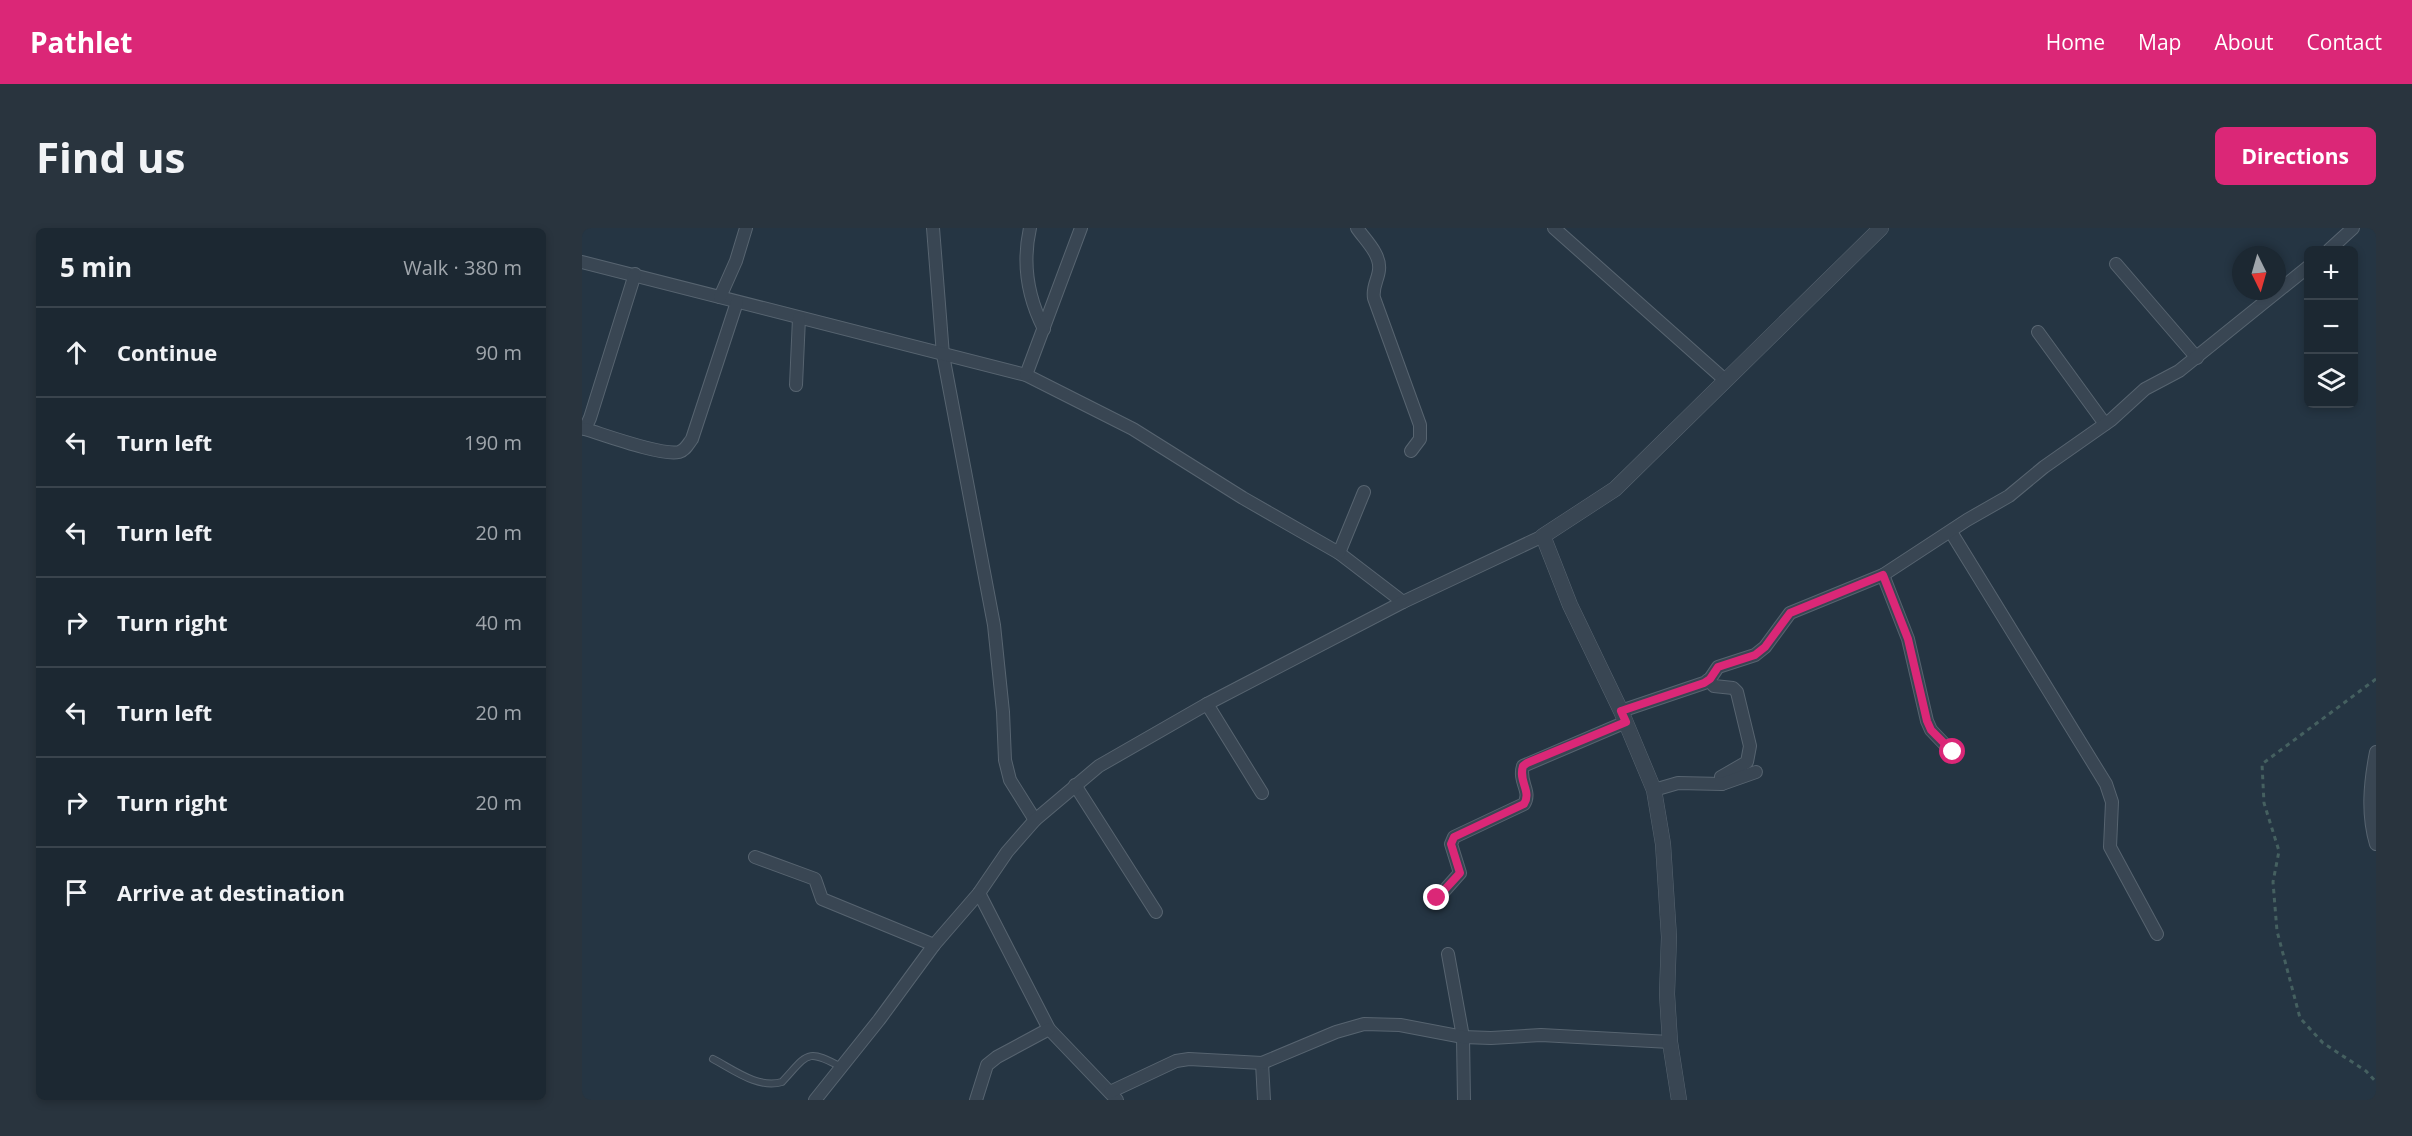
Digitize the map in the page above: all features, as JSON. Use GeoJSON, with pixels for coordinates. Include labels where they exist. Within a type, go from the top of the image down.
{"type":"FeatureCollection","features":[{"type":"Feature","properties":{"kind":"street"},"geometry":{"type":"LineString","coordinates":[[720,297],[736,261],[746,228]]}},
{"type":"Feature","properties":{"kind":"street"},"geometry":{"type":"LineString","coordinates":[[933,228],[943,355],[994,625],[1008,775],[1035,820]]}},
{"type":"Feature","properties":{"kind":"street"},"geometry":{"type":"LineString","coordinates":[[1030,228],[1027,283],[1031,302],[1044,329]]}},
{"type":"Feature","properties":{"kind":"street"},"geometry":{"type":"LineString","coordinates":[[1026,375],[1081,228]]}},
{"type":"Feature","properties":{"kind":"street"},"geometry":{"type":"LineString","coordinates":[[1357,228],[1377,257],[1379,271],[1373,290],[1374,298],[1420,425],[1420,439],[1411,451]]}},
{"type":"Feature","properties":{"kind":"street"},"geometry":{"type":"LineString","coordinates":[[1554,228],[1725,380]]}},
{"type":"Feature","properties":{"kind":"street"},"geometry":{"type":"LineString","coordinates":[[2333,246],[2353,228]]}},
{"type":"Feature","properties":{"kind":"street"},"geometry":{"type":"LineString","coordinates":[[815,1100],[934,945],[979,893],[1007,852],[1035,820],[1075,785],[1099,766],[1207,704],[1403,602],[1543,536],[1615,489],[1879,229]]}},
{"type":"Feature","properties":{"kind":"street"},"geometry":{"type":"LineString","coordinates":[[582,262],[1026,375],[1133,429],[1243,498],[1339,553],[1403,602]]}},
{"type":"Feature","properties":{"kind":"street"},"geometry":{"type":"LineString","coordinates":[[2116,264],[2197,358]]}},
{"type":"Feature","properties":{"kind":"street"},"geometry":{"type":"LineString","coordinates":[[1437,898],[1460,873],[1451,844],[1454,837],[1524,804],[1527,800],[1521,777],[1523,766],[1623,717],[1708,680],[1718,667],[1755,655],[1765,647],[1790,613],[1883,575],[1967,520],[2009,496],[2044,467],[2105,424],[2145,389],[2180,371],[2197,358],[2304,270]]}},
{"type":"Feature","properties":{"kind":"street"},"geometry":{"type":"LineString","coordinates":[[635,274],[584,428],[666,453],[681,452],[692,439],[737,302]]}},
{"type":"Feature","properties":{"kind":"street"},"geometry":{"type":"LineString","coordinates":[[796,386],[799,318]]}},
{"type":"Feature","properties":{"kind":"street"},"geometry":{"type":"LineString","coordinates":[[2038,332],[2105,424]]}},
{"type":"Feature","properties":{"kind":"street"},"geometry":{"type":"LineString","coordinates":[[1339,553],[1364,492]]}},
{"type":"Feature","properties":{"kind":"street"},"geometry":{"type":"LineString","coordinates":[[1951,532],[2106,784],[2112,802],[2110,847],[2157,934]]}},
{"type":"Feature","properties":{"kind":"street"},"geometry":{"type":"LineString","coordinates":[[1543,536],[1570,605],[1623,717],[1654,790],[1663,844],[1669,937],[1667,994],[1670,1042],[1679,1100]]}},
{"type":"Feature","properties":{"kind":"street"},"geometry":{"type":"LineString","coordinates":[[1883,575],[1908,639],[1927,721],[1931,730],[1953,752]]}},
{"type":"Feature","properties":{"kind":"street"},"geometry":{"type":"LineString","coordinates":[[1708,680],[1714,686],[1733,688],[1737,692],[1750,746],[1747,762],[1721,777],[1722,784]]}},
{"type":"Feature","properties":{"kind":"street"},"geometry":{"type":"LineString","coordinates":[[1207,704],[1262,793]]}},
{"type":"Feature","properties":{"kind":"street"},"geometry":{"type":"LineString","coordinates":[[2376,752],[2371,778],[2370,810],[2376,844]]}},
{"type":"Feature","properties":{"kind":"street"},"geometry":{"type":"LineString","coordinates":[[1654,790],[1678,783],[1722,784],[1756,772]]}},
{"type":"Feature","properties":{"kind":"street"},"geometry":{"type":"LineString","coordinates":[[1075,785],[1156,912]]}},
{"type":"Feature","properties":{"kind":"street"},"geometry":{"type":"LineString","coordinates":[[755,857],[815,879],[822,899],[840,908],[934,945]]}},
{"type":"Feature","properties":{"kind":"street"},"geometry":{"type":"LineString","coordinates":[[979,893],[1049,1029],[1113,1096],[1166,1064],[1182,1059],[1262,1063],[1336,1032],[1364,1024],[1400,1025],[1463,1037],[1541,1035],[1670,1042]]}},
{"type":"Feature","properties":{"kind":"street"},"geometry":{"type":"LineString","coordinates":[[1448,954],[1463,1037],[1464,1100]]}},
{"type":"Feature","properties":{"kind":"street"},"geometry":{"type":"LineString","coordinates":[[976,1100],[987,1065],[1049,1029]]}},
{"type":"Feature","properties":{"kind":"street"},"geometry":{"type":"LineString","coordinates":[[1262,1063],[1263,1100]]}},
{"type":"Feature","properties":{"kind":"lane"},"geometry":{"type":"LineString","coordinates":[[714,1059],[757,1082],[765,1083],[782,1082],[799,1063],[814,1056],[819,1055],[841,1067]]}},
{"type":"Feature","properties":{"kind":"path"},"geometry":{"type":"LineString","coordinates":[[2376,679],[2262,764],[2264,803],[2279,851],[2273,882],[2277,931],[2300,1018],[2323,1043],[2366,1071],[2376,1082]]}},
{"type":"Feature","properties":{"kind":"route"},"geometry":{"type":"LineString","coordinates":[[1437,898],[1460,873],[1451,844],[1454,837],[1524,804],[1527,800],[1521,772],[1527,763],[1626,722],[1621,711],[1704,683],[1723,664],[1755,655],[1765,647],[1790,613],[1883,575],[1908,639],[1927,721],[1938,739],[1953,752]]}}]}
